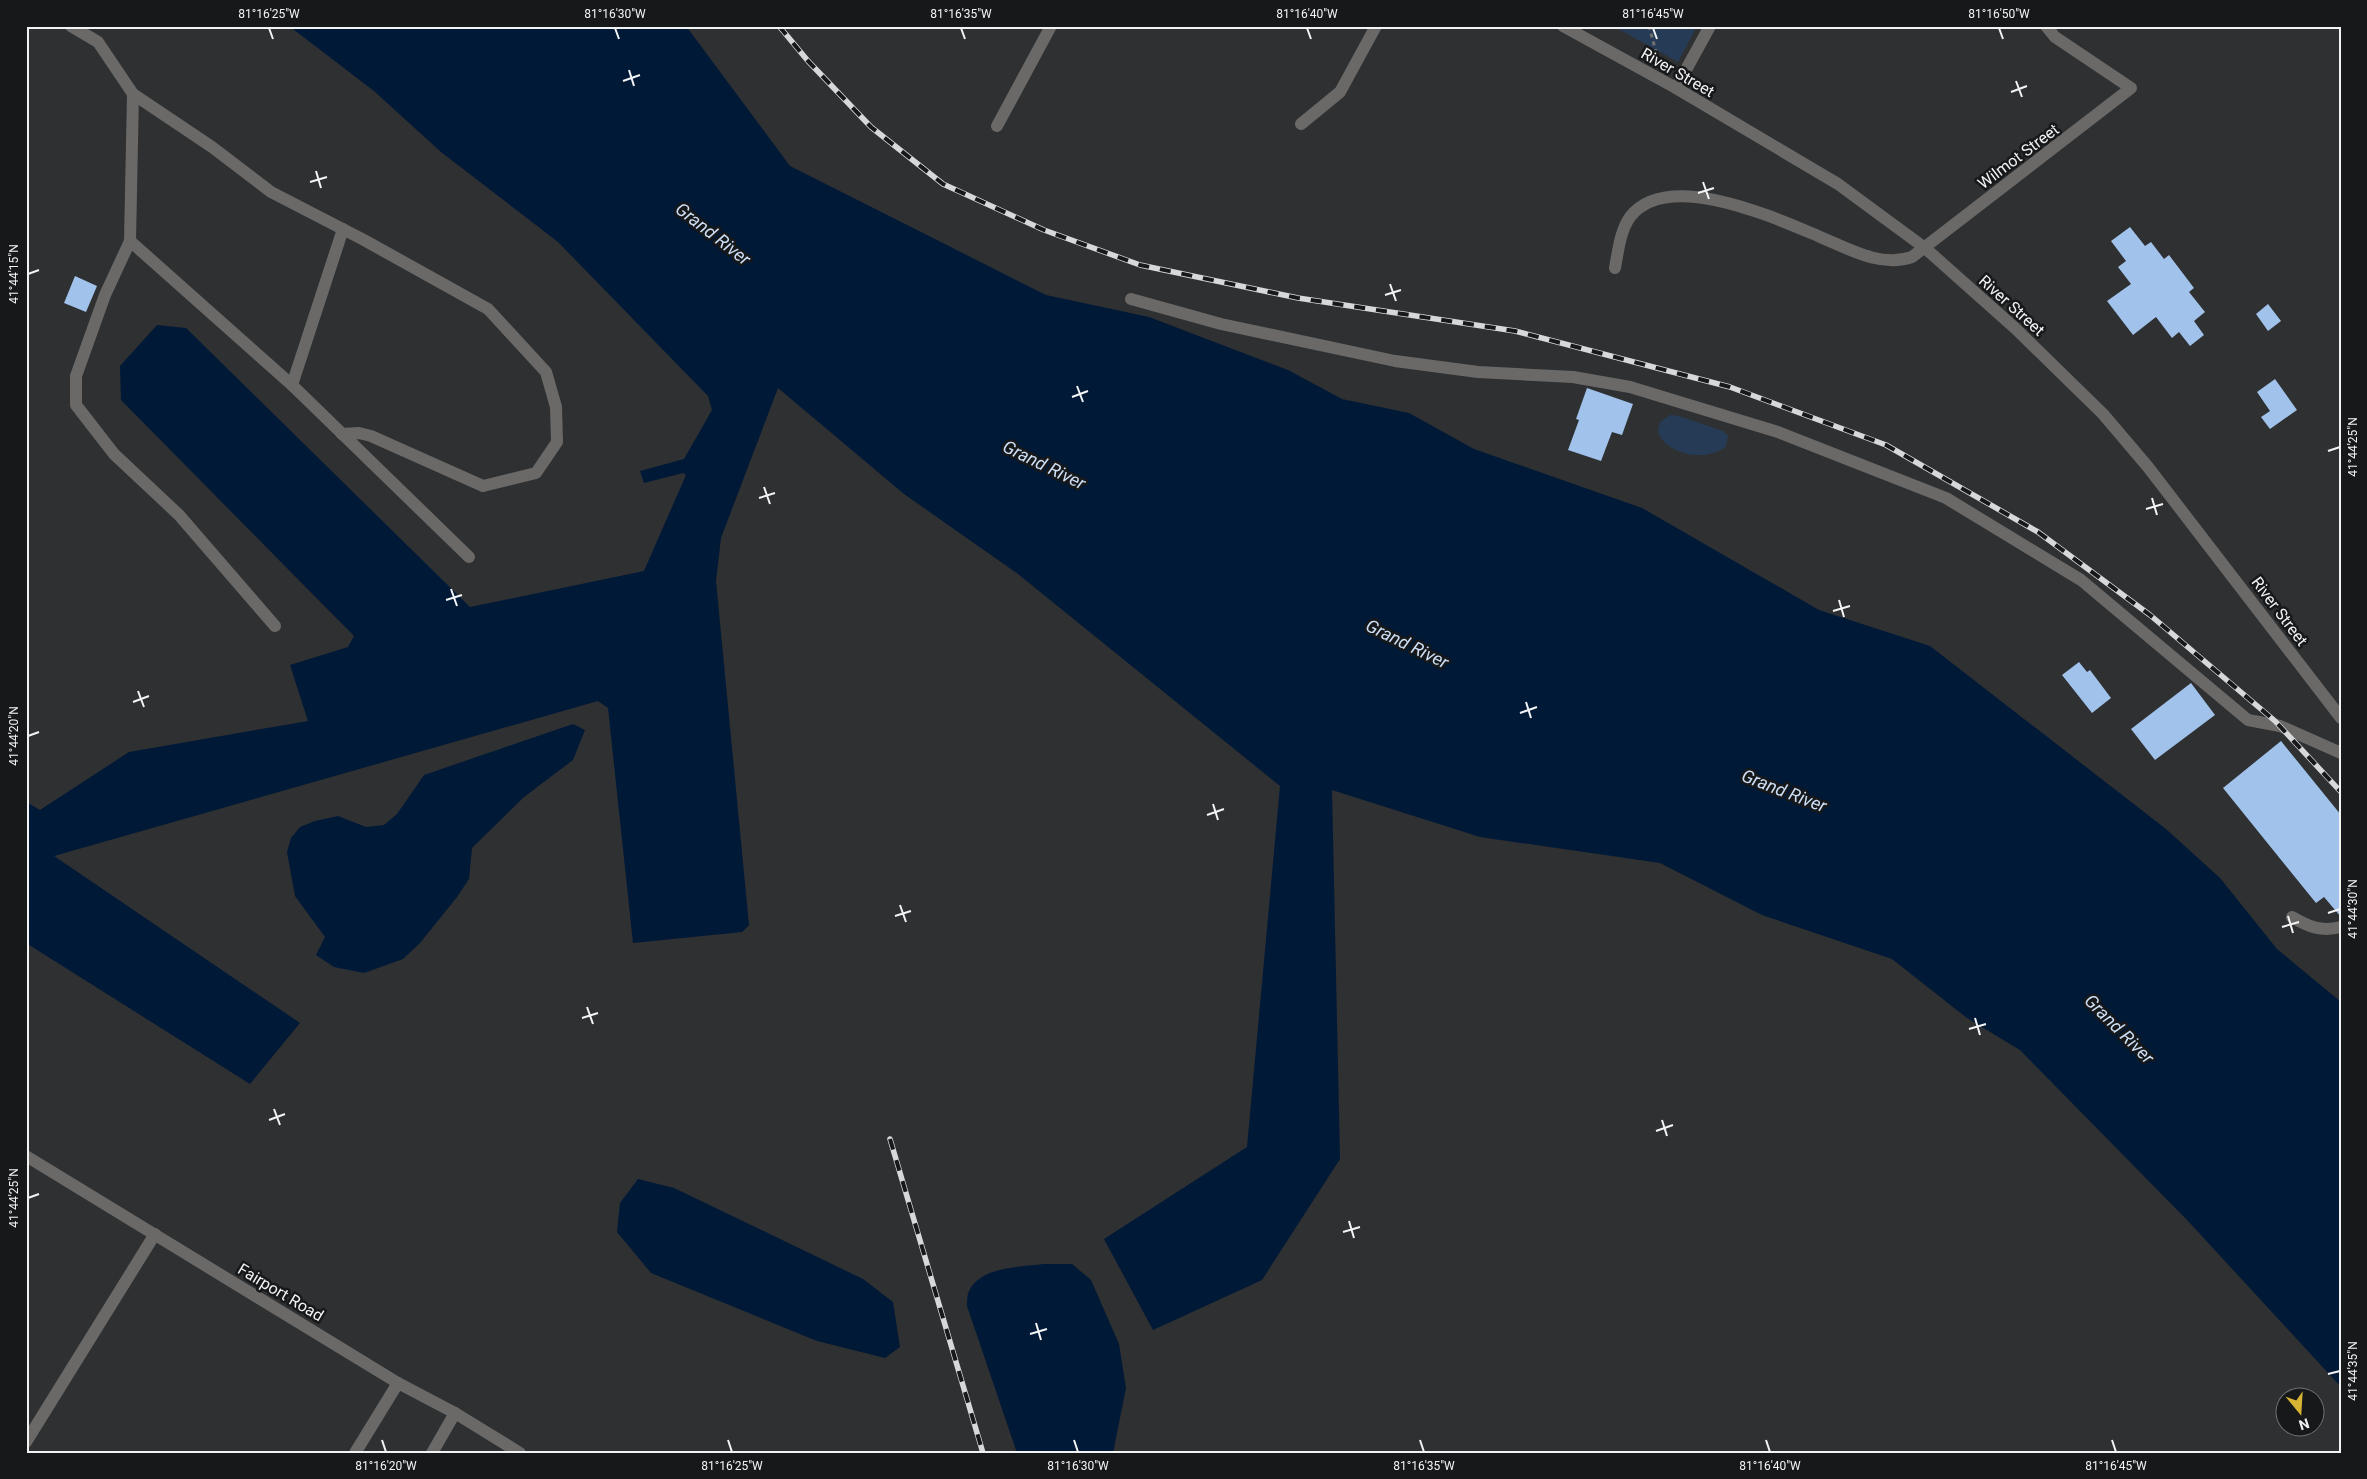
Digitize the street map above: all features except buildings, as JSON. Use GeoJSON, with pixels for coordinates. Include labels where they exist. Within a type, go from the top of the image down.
{"type":"FeatureCollection","features":[{"type":"Feature","properties":{"kind":"street"},"geometry":{"type":"LineString","coordinates":[[71,26],[98,42],[133,94],[212,148],[271,192],[488,309],[546,372],[556,407],[557,442],[536,473],[483,486],[371,436],[358,433],[342,434]]}},
{"type":"Feature","properties":{"kind":"street"},"geometry":{"type":"LineString","coordinates":[[997,126],[1051,26]]}},
{"type":"Feature","properties":{"kind":"street"},"geometry":{"type":"LineString","coordinates":[[1301,124],[1340,92],[1376,26]]}},
{"type":"Feature","properties":{"kind":"street","name":"River Street"},"geometry":{"type":"LineString","coordinates":[[1564,26],[1676,88],[1838,184],[1925,248],[2016,329],[2102,414],[2190,520],[2341,718]]}},
{"type":"Feature","properties":{"kind":"street"},"geometry":{"type":"LineString","coordinates":[[1676,88],[1710,26]]}},
{"type":"Feature","properties":{"kind":"street","name":"Wilmot Street"},"geometry":{"type":"LineString","coordinates":[[1615,268],[1622,233],[1636,210],[1648,201],[1662,196],[1682,194],[1709,199],[1786,222],[1872,258],[1888,261],[1904,260],[1925,248],[2131,88],[2056,36],[2046,26]]}},
{"type":"Feature","properties":{"kind":"street"},"geometry":{"type":"LineString","coordinates":[[133,94],[130,241],[105,295],[76,376],[76,405],[114,454],[179,515],[275,626]]}},
{"type":"Feature","properties":{"kind":"street"},"geometry":{"type":"LineString","coordinates":[[292,385],[342,229]]}},
{"type":"Feature","properties":{"kind":"street"},"geometry":{"type":"LineString","coordinates":[[130,241],[292,385],[468,558]]}},
{"type":"Feature","properties":{"kind":"street"},"geometry":{"type":"LineString","coordinates":[[1131,299],[1221,324],[1395,361],[1478,372],[1573,377],[1630,387],[1778,432],[1946,498],[2081,580],[2248,720],[2280,726],[2341,753]]}},
{"type":"Feature","properties":{"kind":"street"},"geometry":{"type":"LineString","coordinates":[[2292,917],[2311,928],[2329,930],[2341,927]]}},
{"type":"Feature","properties":{"kind":"street","name":"Fairport Road"},"geometry":{"type":"LineString","coordinates":[[26,1156],[398,1383],[455,1413],[520,1453]]}},
{"type":"Feature","properties":{"kind":"street"},"geometry":{"type":"LineString","coordinates":[[26,1442],[154,1234]]}},
{"type":"Feature","properties":{"kind":"street"},"geometry":{"type":"LineString","coordinates":[[355,1453],[398,1383]]}},
{"type":"Feature","properties":{"kind":"street"},"geometry":{"type":"LineString","coordinates":[[432,1453],[455,1413]]}},
{"type":"Feature","properties":{"kind":"path"},"geometry":{"type":"LineString","coordinates":[[1649,26],[1656,52]]}},
{"type":"Feature","properties":{"kind":"shaded area"},"geometry":{"type":"Polygon","coordinates":[[[1613,26],[1697,26],[1678,62],[1613,26]]]}},
{"type":"Feature","properties":{"kind":"shaded area"},"geometry":{"type":"Polygon","coordinates":[[[1670,415],[1679,416],[1723,431],[1728,436],[1726,446],[1709,454],[1688,454],[1678,451],[1662,439],[1658,431],[1660,422],[1670,415]]]}},
{"type":"Feature","properties":{"kind":"water","name":"Grand River"},"geometry":{"type":"Polygon","coordinates":[[[289,26],[686,26],[790,166],[1046,295],[1149,317],[1288,370],[1342,399],[1409,413],[1474,449],[1642,508],[1819,610],[1930,646],[2166,829],[2220,878],[2277,949],[2341,1002],[2341,1387],[2188,1221],[2020,1050],[1967,1018],[1892,959],[1762,915],[1660,863],[1480,837],[1332,790],[1340,1159],[1262,1280],[1153,1330],[1104,1239],[1247,1147],[1280,786],[1018,574],[904,494],[778,388],[721,538],[716,581],[749,925],[742,932],[633,943],[608,708],[598,701],[54,856],[300,1023],[250,1084],[26,943],[26,802],[40,810],[129,752],[308,721],[290,665],[348,647],[354,636],[121,400],[120,366],[157,325],[186,328],[470,607],[644,571],[686,475],[683,473],[644,483],[640,471],[684,459],[712,410],[708,396],[558,242],[441,152],[374,91],[289,26]]]}},
{"type":"Feature","properties":{"kind":"water"},"geometry":{"type":"Polygon","coordinates":[[[573,724],[585,730],[573,760],[524,797],[472,848],[469,879],[420,943],[403,959],[364,973],[334,967],[316,955],[325,937],[295,896],[287,852],[291,838],[300,827],[315,821],[338,816],[366,827],[384,825],[397,814],[424,775],[573,724]]]}},
{"type":"Feature","properties":{"kind":"water"},"geometry":{"type":"Polygon","coordinates":[[[638,1179],[674,1188],[863,1279],[893,1302],[900,1347],[885,1358],[817,1341],[651,1273],[617,1232],[620,1203],[638,1179]]]}},
{"type":"Feature","properties":{"kind":"water"},"geometry":{"type":"Polygon","coordinates":[[[1072,1264],[1091,1280],[1119,1344],[1126,1388],[1113,1453],[1017,1453],[967,1306],[967,1296],[975,1283],[992,1272],[1013,1267],[1072,1264]]]}},
{"type":"Feature","properties":{"kind":"railway"},"geometry":{"type":"LineString","coordinates":[[779,26],[808,61],[871,127],[943,184],[1044,230],[1140,265],[1298,298],[1515,331],[1730,387],[1886,445],[2038,532],[2150,615],[2275,721],[2341,792]]}},
{"type":"Feature","properties":{"kind":"railway"},"geometry":{"type":"LineString","coordinates":[[890,1139],[983,1453]]}}]}
